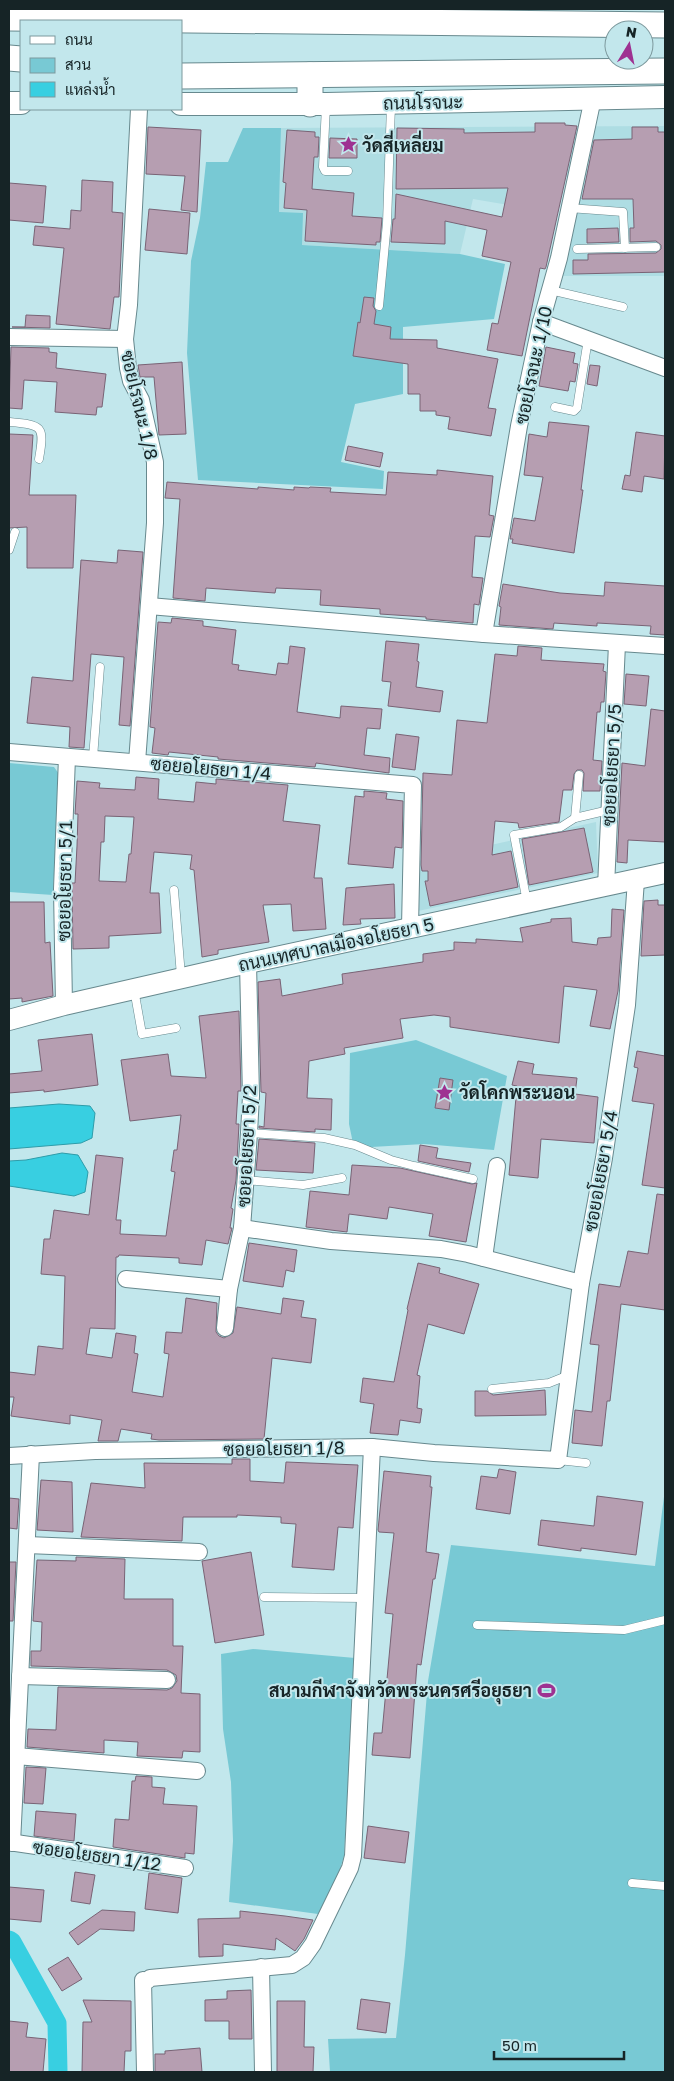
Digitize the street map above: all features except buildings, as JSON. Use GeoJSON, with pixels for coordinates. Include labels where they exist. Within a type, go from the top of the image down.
{"type":"FeatureCollection","features":[{"type":"Feature","properties":{"kind":"main road"},"geometry":{"type":"LineString","coordinates":[[9,18],[148,20]]}},
{"type":"Feature","properties":{"kind":"main road"},"geometry":{"type":"LineString","coordinates":[[182,20],[604,27]]}},
{"type":"Feature","properties":{"kind":"main road","name":"ถนนโรจนะ"},"geometry":{"type":"LineString","coordinates":[[182,76],[310,75],[604,67]]}},
{"type":"Feature","properties":{"kind":"main road"},"geometry":{"type":"LineString","coordinates":[[310,75],[318,104]]}},
{"type":"Feature","properties":{"kind":"main road","name":"ถนนโรจนะ"},"geometry":{"type":"LineString","coordinates":[[182,104],[391,103],[665,97]]}},
{"type":"Feature","properties":{"kind":"street","name":"ซอยโรจนะ 1/10"},"geometry":{"type":"LineString","coordinates":[[484,634],[519,426],[540,322],[550,290],[593,98]]}},
{"type":"Feature","properties":{"kind":"street","name":"ซอยโรจนะ 1/8"},"geometry":{"type":"LineString","coordinates":[[137,762],[155,523],[155,462],[141,400],[131,381],[125,339],[129,305],[139,110]]}},
{"type":"Feature","properties":{"kind":"street"},"geometry":{"type":"LineString","coordinates":[[540,322],[665,368]]}},
{"type":"Feature","properties":{"kind":"street"},"geometry":{"type":"LineString","coordinates":[[9,337],[125,339]]}},
{"type":"Feature","properties":{"kind":"street"},"geometry":{"type":"LineString","coordinates":[[148,606],[484,634],[665,646]]}},
{"type":"Feature","properties":{"kind":"street","name":"ซอยอโยธยา 5/5"},"geometry":{"type":"LineString","coordinates":[[606,887],[617,644]]}},
{"type":"Feature","properties":{"kind":"street","name":"ซอยอโยธยา 1/4"},"geometry":{"type":"LineString","coordinates":[[9,752],[413,785],[410,927]]}},
{"type":"Feature","properties":{"kind":"street","name":"ซอยอโยธยา 5/1"},"geometry":{"type":"LineString","coordinates":[[64,1004],[62,889],[67,757]]}},
{"type":"Feature","properties":{"kind":"street","name":"ถนนเทศบาลเมืองอโยธยา 5"},"geometry":{"type":"LineString","coordinates":[[9,1020],[64,1004],[410,927],[527,904],[665,873]]}},
{"type":"Feature","properties":{"kind":"street","name":"ซอยอโยธยา 5/4"},"geometry":{"type":"LineString","coordinates":[[558,1460],[581,1283],[604,1158],[627,1005],[636,880]]}},
{"type":"Feature","properties":{"kind":"street","name":"ซอยอโยธยา 5/2"},"geometry":{"type":"LineString","coordinates":[[225,1328],[229,1289],[242,1228],[249,1133],[251,1096],[248,963]]}},
{"type":"Feature","properties":{"kind":"street"},"geometry":{"type":"LineString","coordinates":[[484,1258],[497,1166]]}},
{"type":"Feature","properties":{"kind":"street"},"geometry":{"type":"LineString","coordinates":[[242,1228],[331,1241],[441,1249],[581,1283]]}},
{"type":"Feature","properties":{"kind":"street"},"geometry":{"type":"LineString","coordinates":[[126,1279],[229,1289]]}},
{"type":"Feature","properties":{"kind":"street"},"geometry":{"type":"LineString","coordinates":[[145,2072],[142,1980],[147,1981],[150,1978],[292,1964],[303,1958],[313,1944],[350,1868],[353,1856],[372,1447]]}},
{"type":"Feature","properties":{"kind":"street","name":"ซอยอโยธยา 1/8"},"geometry":{"type":"LineString","coordinates":[[9,1456],[95,1451],[372,1447],[434,1453],[558,1460]]}},
{"type":"Feature","properties":{"kind":"street"},"geometry":{"type":"LineString","coordinates":[[10,1842],[32,1454]]}},
{"type":"Feature","properties":{"kind":"street"},"geometry":{"type":"LineString","coordinates":[[27,1545],[199,1552]]}},
{"type":"Feature","properties":{"kind":"street"},"geometry":{"type":"LineString","coordinates":[[20,1676],[167,1680]]}},
{"type":"Feature","properties":{"kind":"street"},"geometry":{"type":"LineString","coordinates":[[16,1756],[197,1771]]}},
{"type":"Feature","properties":{"kind":"street","name":"ซอยอโยธยา 1/12"},"geometry":{"type":"LineString","coordinates":[[10,1842],[185,1868]]}},
{"type":"Feature","properties":{"kind":"street"},"geometry":{"type":"LineString","coordinates":[[261,1967],[264,2072]]}},
{"type":"Feature","properties":{"kind":"lane"},"geometry":{"type":"LineString","coordinates":[[380,306],[387,223],[391,103]]}},
{"type":"Feature","properties":{"kind":"lane"},"geometry":{"type":"LineString","coordinates":[[318,104],[323,167],[325,171],[329,172],[348,171]]}},
{"type":"Feature","properties":{"kind":"lane"},"geometry":{"type":"LineString","coordinates":[[569,208],[622,212],[624,248]]}},
{"type":"Feature","properties":{"kind":"lane"},"geometry":{"type":"LineString","coordinates":[[577,248],[656,247]]}},
{"type":"Feature","properties":{"kind":"lane"},"geometry":{"type":"LineString","coordinates":[[550,290],[623,307]]}},
{"type":"Feature","properties":{"kind":"lane"},"geometry":{"type":"LineString","coordinates":[[555,407],[576,410],[588,339]]}},
{"type":"Feature","properties":{"kind":"lane"},"geometry":{"type":"LineString","coordinates":[[9,422],[32,424],[39,429],[43,437],[39,459]]}},
{"type":"Feature","properties":{"kind":"lane"},"geometry":{"type":"LineString","coordinates":[[9,550],[16,532]]}},
{"type":"Feature","properties":{"kind":"lane"},"geometry":{"type":"LineString","coordinates":[[93,758],[100,667]]}},
{"type":"Feature","properties":{"kind":"lane"},"geometry":{"type":"LineString","coordinates":[[574,818],[579,775]]}},
{"type":"Feature","properties":{"kind":"lane"},"geometry":{"type":"LineString","coordinates":[[527,904],[514,836],[561,827],[574,818],[608,810]]}},
{"type":"Feature","properties":{"kind":"lane"},"geometry":{"type":"LineString","coordinates":[[174,890],[181,978]]}},
{"type":"Feature","properties":{"kind":"lane"},"geometry":{"type":"LineString","coordinates":[[134,989],[142,1034],[176,1028]]}},
{"type":"Feature","properties":{"kind":"lane"},"geometry":{"type":"LineString","coordinates":[[249,1133],[324,1138],[355,1145],[391,1160],[473,1179]]}},
{"type":"Feature","properties":{"kind":"lane"},"geometry":{"type":"LineString","coordinates":[[245,1180],[303,1184],[342,1178]]}},
{"type":"Feature","properties":{"kind":"lane"},"geometry":{"type":"LineString","coordinates":[[492,1389],[549,1383],[569,1375]]}},
{"type":"Feature","properties":{"kind":"lane"},"geometry":{"type":"LineString","coordinates":[[558,1460],[586,1463]]}},
{"type":"Feature","properties":{"kind":"lane"},"geometry":{"type":"LineString","coordinates":[[264,1597],[365,1598]]}},
{"type":"Feature","properties":{"kind":"lane"},"geometry":{"type":"LineString","coordinates":[[477,1625],[624,1630],[665,1620]]}},
{"type":"Feature","properties":{"kind":"lane"},"geometry":{"type":"LineString","coordinates":[[632,1883],[665,1886]]}},
{"type":"Feature","properties":{"kind":"shaded area"},"geometry":{"type":"Polygon","coordinates":[[[665,126],[665,276],[546,276],[570,177],[521,177],[514,206],[473,199],[460,254],[302,245],[279,212],[281,128],[665,126]]]}},
{"type":"Feature","properties":{"kind":"shaded area"},"geometry":{"type":"Polygon","coordinates":[[[596,822],[598,873],[418,911],[418,861],[596,822]]]}},
{"type":"Feature","properties":{"kind":"green space"},"geometry":{"type":"Polygon","coordinates":[[[243,128],[281,128],[279,212],[303,213],[302,245],[460,254],[505,264],[494,319],[403,327],[403,394],[355,404],[341,462],[384,471],[383,489],[198,480],[187,353],[191,261],[200,218],[206,162],[228,162],[243,128]]]}},
{"type":"Feature","properties":{"kind":"green space"},"geometry":{"type":"Polygon","coordinates":[[[9,763],[54,767],[59,774],[53,895],[9,892],[9,763]]]}},
{"type":"Feature","properties":{"kind":"green space"},"geometry":{"type":"Polygon","coordinates":[[[416,1040],[507,1076],[494,1150],[424,1144],[354,1148],[349,1124],[350,1053],[416,1040]]]}},
{"type":"Feature","properties":{"kind":"green space","name":"สนามกีฬาจังหวัดพระนครศรีอยุธยา"},"geometry":{"type":"Polygon","coordinates":[[[665,1489],[665,2072],[330,2072],[328,2039],[396,2038],[405,1955],[428,1681],[451,1545],[655,1566],[665,1489]]]}},
{"type":"Feature","properties":{"kind":"green space"},"geometry":{"type":"Polygon","coordinates":[[[253,1649],[355,1658],[344,1856],[335,1886],[318,1914],[229,1902],[233,1841],[231,1782],[223,1729],[221,1654],[253,1649]]]}},
{"type":"Feature","properties":{"kind":"water"},"geometry":{"type":"Polygon","coordinates":[[[59,1104],[90,1106],[95,1113],[92,1138],[81,1143],[9,1149],[9,1108],[59,1104]]]}},
{"type":"Feature","properties":{"kind":"water"},"geometry":{"type":"Polygon","coordinates":[[[62,1153],[78,1155],[88,1172],[85,1192],[74,1196],[9,1186],[9,1161],[26,1160],[62,1153]]]}},
{"type":"Feature","properties":{"kind":"waterway"},"geometry":{"type":"LineString","coordinates":[[9,1940],[12,1942],[57,2023],[58,2072]]}},
{"type":"Feature","properties":{"kind":"place","name":"วัดสี่เหลี่ยม"},"geometry":{"type":"Point","coordinates":[348,145]}},
{"type":"Feature","properties":{"kind":"place","name":"วัดโคกพระนอน"},"geometry":{"type":"Point","coordinates":[445,1092]}},
{"type":"Feature","properties":{"kind":"place","name":"สนามกีฬาจังหวัดพระนครศรีอยุธยา"},"geometry":{"type":"Point","coordinates":[546,1690]}}]}
